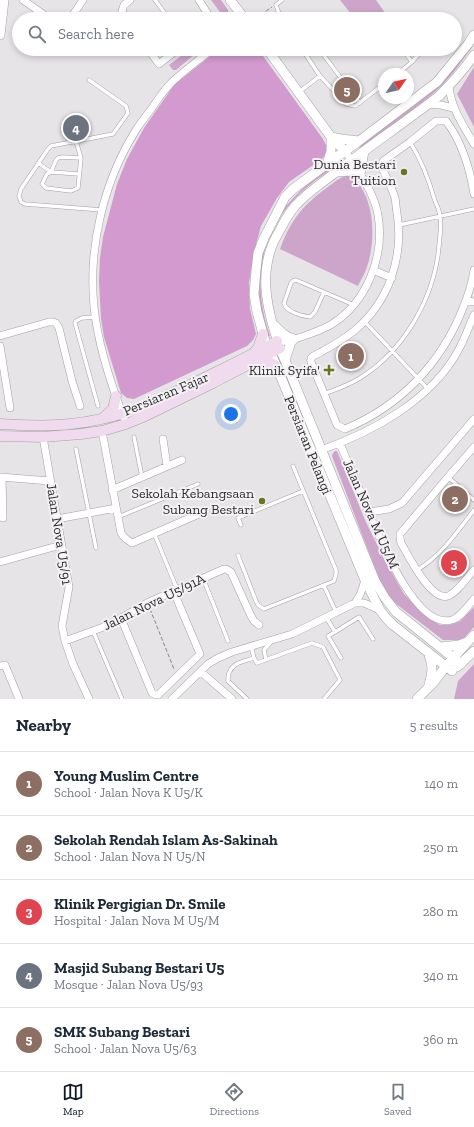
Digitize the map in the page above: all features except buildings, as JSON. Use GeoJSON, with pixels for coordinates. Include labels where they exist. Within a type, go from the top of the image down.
{"type":"FeatureCollection","features":[{"type":"Feature","properties":{"kind":"main road"},"geometry":{"type":"LineString","coordinates":[[253,358],[263,334]]}},
{"type":"Feature","properties":{"kind":"main road"},"geometry":{"type":"LineString","coordinates":[[0,436],[43,437],[81,434],[102,431],[126,424],[213,383],[253,358],[279,345]]}},
{"type":"Feature","properties":{"kind":"main road"},"geometry":{"type":"LineString","coordinates":[[253,358],[275,365]]}},
{"type":"Feature","properties":{"kind":"main road","name":"Persiaran Fajar"},"geometry":{"type":"LineString","coordinates":[[0,424],[42,426],[69,424],[122,414],[253,358]]}},
{"type":"Feature","properties":{"kind":"main road"},"geometry":{"type":"LineString","coordinates":[[116,396],[126,405],[139,408]]}},
{"type":"Feature","properties":{"kind":"main road"},"geometry":{"type":"LineString","coordinates":[[101,419],[113,410],[116,396]]}},
{"type":"Feature","properties":{"kind":"street"},"geometry":{"type":"LineString","coordinates":[[0,35],[4,0]]}},
{"type":"Feature","properties":{"kind":"street"},"geometry":{"type":"LineString","coordinates":[[24,0],[40,12]]}},
{"type":"Feature","properties":{"kind":"street"},"geometry":{"type":"LineString","coordinates":[[75,12],[84,0]]}},
{"type":"Feature","properties":{"kind":"street"},"geometry":{"type":"LineString","coordinates":[[122,12],[124,5],[130,0]]}},
{"type":"Feature","properties":{"kind":"street"},"geometry":{"type":"LineString","coordinates":[[198,0],[207,12]]}},
{"type":"Feature","properties":{"kind":"street"},"geometry":{"type":"LineString","coordinates":[[230,0],[239,12]]}},
{"type":"Feature","properties":{"kind":"street","name":"Persiaran Pelangi"},"geometry":{"type":"LineString","coordinates":[[462,51],[474,34]]}},
{"type":"Feature","properties":{"kind":"street","name":"Persiaran Pelangi"},"geometry":{"type":"LineString","coordinates":[[457,661],[396,612],[385,598],[375,580],[279,345],[272,323],[265,288],[268,263],[273,242],[286,218],[295,206],[306,195],[351,160],[428,104],[449,86],[474,55]]}},
{"type":"Feature","properties":{"kind":"street"},"geometry":{"type":"LineString","coordinates":[[153,56],[159,64],[169,56]]}},
{"type":"Feature","properties":{"kind":"street"},"geometry":{"type":"LineString","coordinates":[[126,424],[102,350],[94,306],[94,253],[98,229],[116,169],[136,129],[172,82],[204,56]]}},
{"type":"Feature","properties":{"kind":"street"},"geometry":{"type":"LineString","coordinates":[[272,56],[331,137],[345,151],[360,174],[375,202],[380,227],[379,246],[373,270],[364,290],[354,305],[332,324],[319,331],[279,345]]}},
{"type":"Feature","properties":{"kind":"street","name":"Persiaran Pelangi"},"geometry":{"type":"LineString","coordinates":[[279,345],[263,334],[254,294],[258,253],[264,238],[286,197],[293,189],[437,82],[458,56]]}},
{"type":"Feature","properties":{"kind":"street"},"geometry":{"type":"LineString","coordinates":[[449,86],[453,108],[474,144]]}},
{"type":"Feature","properties":{"kind":"street"},"geometry":{"type":"LineString","coordinates":[[428,104],[441,104],[453,108]]}},
{"type":"Feature","properties":{"kind":"street"},"geometry":{"type":"LineString","coordinates":[[474,194],[472,180],[464,153],[452,129],[446,121],[436,121],[383,161],[383,170],[395,199],[399,225],[398,252],[392,278],[387,290],[372,313],[353,332],[313,356],[311,359],[323,394],[337,425],[344,429],[381,411],[407,391],[419,379],[436,359],[457,324],[466,300],[474,270]]}},
{"type":"Feature","properties":{"kind":"street"},"geometry":{"type":"LineString","coordinates":[[331,137],[359,141]]}},
{"type":"Feature","properties":{"kind":"street"},"geometry":{"type":"LineString","coordinates":[[327,164],[331,151],[331,137]]}},
{"type":"Feature","properties":{"kind":"street"},"geometry":{"type":"LineString","coordinates":[[360,174],[364,151]]}},
{"type":"Feature","properties":{"kind":"street"},"geometry":{"type":"LineString","coordinates":[[336,172],[351,171],[360,174]]}},
{"type":"Feature","properties":{"kind":"street"},"geometry":{"type":"LineString","coordinates":[[373,270],[392,278]]}},
{"type":"Feature","properties":{"kind":"street"},"geometry":{"type":"LineString","coordinates":[[466,300],[474,302]]}},
{"type":"Feature","properties":{"kind":"street"},"geometry":{"type":"LineString","coordinates":[[322,450],[354,438],[400,412],[429,390],[446,370],[459,350],[474,315]]}},
{"type":"Feature","properties":{"kind":"street"},"geometry":{"type":"LineString","coordinates":[[0,336],[49,322],[56,323],[58,325],[80,406]]}},
{"type":"Feature","properties":{"kind":"street"},"geometry":{"type":"LineString","coordinates":[[272,323],[282,334],[290,338],[279,345]]}},
{"type":"Feature","properties":{"kind":"street"},"geometry":{"type":"LineString","coordinates":[[279,345],[291,342],[285,360]]}},
{"type":"Feature","properties":{"kind":"street","name":"Persiaran Pelangi"},"geometry":{"type":"LineString","coordinates":[[279,345],[275,365],[365,580],[380,610],[393,624],[449,669]]}},
{"type":"Feature","properties":{"kind":"street"},"geometry":{"type":"LineString","coordinates":[[0,346],[10,408]]}},
{"type":"Feature","properties":{"kind":"street"},"geometry":{"type":"LineString","coordinates":[[369,512],[389,509],[402,503],[474,420]]}},
{"type":"Feature","properties":{"kind":"street"},"geometry":{"type":"LineString","coordinates":[[102,431],[112,490],[121,533],[124,538],[132,542],[206,511]]}},
{"type":"Feature","properties":{"kind":"street","name":"Jalan Nova U5/91"},"geometry":{"type":"LineString","coordinates":[[43,437],[69,587],[62,626],[73,664],[88,699]]}},
{"type":"Feature","properties":{"kind":"street"},"geometry":{"type":"LineString","coordinates":[[163,438],[168,466]]}},
{"type":"Feature","properties":{"kind":"street","name":"Jalan Nova M U5/M"},"geometry":{"type":"LineString","coordinates":[[340,444],[388,558],[419,605],[429,615],[446,621],[452,620],[459,616],[474,599]]}},
{"type":"Feature","properties":{"kind":"street"},"geometry":{"type":"LineString","coordinates":[[474,448],[400,534],[401,543],[417,571],[433,591],[440,596],[446,597],[456,590],[474,570]]}},
{"type":"Feature","properties":{"kind":"street"},"geometry":{"type":"LineString","coordinates":[[112,490],[182,460]]}},
{"type":"Feature","properties":{"kind":"street"},"geometry":{"type":"LineString","coordinates":[[3,518],[1,478],[50,482]]}},
{"type":"Feature","properties":{"kind":"street"},"geometry":{"type":"LineString","coordinates":[[57,518],[116,508]]}},
{"type":"Feature","properties":{"kind":"street"},"geometry":{"type":"LineString","coordinates":[[0,562],[61,545]]}},
{"type":"Feature","properties":{"kind":"street","name":"Jalan Nova U5/91A"},"geometry":{"type":"LineString","coordinates":[[66,641],[121,618],[147,602],[175,589],[224,569],[229,570],[233,575],[251,616],[259,625]]}},
{"type":"Feature","properties":{"kind":"street"},"geometry":{"type":"LineString","coordinates":[[355,603],[360,595],[365,580]]}},
{"type":"Feature","properties":{"kind":"street"},"geometry":{"type":"LineString","coordinates":[[121,618],[152,693],[158,695],[200,654],[175,589]]}},
{"type":"Feature","properties":{"kind":"street"},"geometry":{"type":"LineString","coordinates":[[172,699],[208,664],[232,652],[292,634],[355,603],[364,603],[380,610]]}},
{"type":"Feature","properties":{"kind":"street"},"geometry":{"type":"LineString","coordinates":[[441,647],[459,645],[471,639]]}},
{"type":"Feature","properties":{"kind":"street"},"geometry":{"type":"LineString","coordinates":[[417,699],[457,661],[471,639]]}},
{"type":"Feature","properties":{"kind":"street"},"geometry":{"type":"LineString","coordinates":[[457,661],[474,651]]}},
{"type":"Feature","properties":{"kind":"street"},"geometry":{"type":"LineString","coordinates":[[428,652],[432,664],[432,684]]}},
{"type":"Feature","properties":{"kind":"street"},"geometry":{"type":"LineString","coordinates":[[0,666],[5,665],[19,699]]}},
{"type":"Feature","properties":{"kind":"street"},"geometry":{"type":"LineString","coordinates":[[200,672],[232,699]]}},
{"type":"Feature","properties":{"kind":"lane"},"geometry":{"type":"LineString","coordinates":[[155,0],[164,12]]}},
{"type":"Feature","properties":{"kind":"lane"},"geometry":{"type":"LineString","coordinates":[[279,12],[276,4],[282,0]]}},
{"type":"Feature","properties":{"kind":"lane"},"geometry":{"type":"LineString","coordinates":[[307,56],[320,76],[346,104],[355,106],[378,89]]}},
{"type":"Feature","properties":{"kind":"lane"},"geometry":{"type":"LineString","coordinates":[[324,56],[360,103]]}},
{"type":"Feature","properties":{"kind":"lane"},"geometry":{"type":"LineString","coordinates":[[407,56],[412,62]]}},
{"type":"Feature","properties":{"kind":"lane"},"geometry":{"type":"LineString","coordinates":[[404,68],[417,56]]}},
{"type":"Feature","properties":{"kind":"lane"},"geometry":{"type":"LineString","coordinates":[[299,92],[320,76]]}},
{"type":"Feature","properties":{"kind":"lane"},"geometry":{"type":"LineString","coordinates":[[89,80],[126,106],[128,113],[113,134],[51,146],[21,189],[19,196],[21,202],[25,204],[103,210]]}},
{"type":"Feature","properties":{"kind":"lane"},"geometry":{"type":"LineString","coordinates":[[76,141],[81,158],[78,188],[71,191],[46,188],[43,186],[42,184],[47,174],[51,172],[58,158],[62,156],[81,158]]}},
{"type":"Feature","properties":{"kind":"lane"},"geometry":{"type":"LineString","coordinates":[[323,394],[342,388],[361,377],[393,351],[404,338],[424,303],[429,291],[435,272],[439,243],[440,216],[430,180],[419,156],[410,142]]}},
{"type":"Feature","properties":{"kind":"lane"},"geometry":{"type":"LineString","coordinates":[[38,163],[51,172],[79,174]]}},
{"type":"Feature","properties":{"kind":"lane"},"geometry":{"type":"LineString","coordinates":[[399,225],[474,209]]}},
{"type":"Feature","properties":{"kind":"lane"},"geometry":{"type":"LineString","coordinates":[[324,292],[315,312],[310,317],[288,310],[284,303],[291,283],[296,280],[324,292],[354,305]]}},
{"type":"Feature","properties":{"kind":"lane"},"geometry":{"type":"LineString","coordinates":[[96,317],[82,318],[76,321],[76,323],[98,406]]}},
{"type":"Feature","properties":{"kind":"lane"},"geometry":{"type":"LineString","coordinates":[[364,321],[429,390]]}},
{"type":"Feature","properties":{"kind":"lane"},"geometry":{"type":"LineString","coordinates":[[134,437],[142,477]]}},
{"type":"Feature","properties":{"kind":"lane"},"geometry":{"type":"LineString","coordinates":[[76,449],[96,548]]}},
{"type":"Feature","properties":{"kind":"lane"},"geometry":{"type":"LineString","coordinates":[[238,555],[256,601],[261,608],[267,608],[334,581],[336,570],[293,466]]}},
{"type":"Feature","properties":{"kind":"lane"},"geometry":{"type":"LineString","coordinates":[[448,477],[474,500]]}},
{"type":"Feature","properties":{"kind":"lane"},"geometry":{"type":"LineString","coordinates":[[118,518],[198,484]]}},
{"type":"Feature","properties":{"kind":"lane"},"geometry":{"type":"LineString","coordinates":[[241,525],[238,518],[303,491]]}},
{"type":"Feature","properties":{"kind":"lane"},"geometry":{"type":"LineString","coordinates":[[417,571],[438,553],[474,510]]}},
{"type":"Feature","properties":{"kind":"lane"},"geometry":{"type":"LineString","coordinates":[[154,533],[175,589]]}},
{"type":"Feature","properties":{"kind":"lane"},"geometry":{"type":"LineString","coordinates":[[202,578],[228,641]]}},
{"type":"Feature","properties":{"kind":"lane"},"geometry":{"type":"LineString","coordinates":[[324,586],[336,612]]}},
{"type":"Feature","properties":{"kind":"lane"},"geometry":{"type":"LineString","coordinates":[[326,617],[335,632]]}},
{"type":"Feature","properties":{"kind":"lane"},"geometry":{"type":"LineString","coordinates":[[341,658],[328,636],[359,617],[373,639]]}},
{"type":"Feature","properties":{"kind":"lane"},"geometry":{"type":"LineString","coordinates":[[93,631],[122,699]]}},
{"type":"Feature","properties":{"kind":"lane"},"geometry":{"type":"LineString","coordinates":[[266,660],[264,650],[272,640]]}},
{"type":"Feature","properties":{"kind":"lane"},"geometry":{"type":"LineString","coordinates":[[251,646],[257,663],[312,643],[323,647],[340,680],[324,699]]}},
{"type":"Feature","properties":{"kind":"lane"},"geometry":{"type":"LineString","coordinates":[[247,699],[228,681],[229,671],[237,664],[254,658]]}},
{"type":"Feature","properties":{"kind":"path"},"geometry":{"type":"LineString","coordinates":[[265,12],[276,4]]}},
{"type":"Feature","properties":{"kind":"path"},"geometry":{"type":"LineString","coordinates":[[147,602],[177,677]]}},
{"type":"Feature","properties":{"kind":"shaded area"},"geometry":{"type":"Polygon","coordinates":[[[211,0],[221,0],[228,12],[220,12],[211,0]]]}},
{"type":"Feature","properties":{"kind":"shaded area"},"geometry":{"type":"Polygon","coordinates":[[[340,0],[376,0],[384,12],[349,12],[340,0]]]}},
{"type":"Feature","properties":{"kind":"shaded area"},"geometry":{"type":"Polygon","coordinates":[[[474,39],[474,44],[464,58],[448,79],[436,91],[360,148],[358,146],[400,115],[411,104],[414,104],[414,101],[457,56],[462,56],[462,51],[474,39]]]}},
{"type":"Feature","properties":{"kind":"shaded area"},"geometry":{"type":"Polygon","coordinates":[[[181,56],[193,56],[176,70],[173,70],[169,65],[181,56]]]}},
{"type":"Feature","properties":{"kind":"shaded area"},"geometry":{"type":"Polygon","coordinates":[[[210,56],[263,56],[323,139],[326,145],[326,153],[322,159],[289,182],[277,198],[261,226],[254,252],[249,283],[250,309],[256,334],[253,340],[247,346],[134,399],[127,398],[121,393],[104,337],[101,319],[99,281],[100,258],[103,237],[117,184],[127,159],[144,128],[174,85],[210,56]]]}},
{"type":"Feature","properties":{"kind":"shaded area"},"geometry":{"type":"Polygon","coordinates":[[[474,67],[474,127],[457,94],[474,67]]]}},
{"type":"Feature","properties":{"kind":"shaded area"},"geometry":{"type":"Polygon","coordinates":[[[334,163],[336,166],[314,181],[294,200],[281,216],[271,234],[264,253],[261,273],[261,293],[264,314],[270,336],[268,337],[260,308],[258,290],[262,252],[275,221],[285,207],[309,182],[334,163]]]}},
{"type":"Feature","properties":{"kind":"shaded area"},"geometry":{"type":"Polygon","coordinates":[[[351,175],[357,179],[367,199],[370,208],[372,226],[372,245],[368,264],[358,286],[280,249],[293,221],[305,206],[336,181],[344,176],[351,175]]]}},
{"type":"Feature","properties":{"kind":"shaded area"},"geometry":{"type":"Polygon","coordinates":[[[335,451],[337,451],[365,520],[384,559],[404,594],[424,614],[440,625],[449,625],[460,621],[474,607],[474,627],[464,638],[460,640],[443,640],[391,600],[379,579],[332,456],[335,451]]]}},
{"type":"Feature","properties":{"kind":"shaded area"},"geometry":{"type":"Polygon","coordinates":[[[474,664],[474,699],[454,699],[458,681],[474,664]]]}},
{"type":"Feature","properties":{"kind":"place","name":"SMK Subang Bestari"},"geometry":{"type":"Point","coordinates":[347,90]}},
{"type":"Feature","properties":{"kind":"place","name":"Masjid Subang Bestari U5"},"geometry":{"type":"Point","coordinates":[76,128]}},
{"type":"Feature","properties":{"kind":"place","name":"Dunia Bestari Tuition"},"geometry":{"type":"Point","coordinates":[404,172]}},
{"type":"Feature","properties":{"kind":"place","name":"Young Muslim Centre"},"geometry":{"type":"Point","coordinates":[351,356]}},
{"type":"Feature","properties":{"kind":"place","name":"Klinik Syifa'"},"geometry":{"type":"Point","coordinates":[329,370]}},
{"type":"Feature","properties":{"kind":"place","name":"Sekolah Rendah Islam As-Sakinah"},"geometry":{"type":"Point","coordinates":[455,499]}},
{"type":"Feature","properties":{"kind":"place","name":"Sekolah Kebangsaan Subang Bestari"},"geometry":{"type":"Point","coordinates":[262,501]}},
{"type":"Feature","properties":{"kind":"place","name":"Klinik Pergigian Dr. Smile"},"geometry":{"type":"Point","coordinates":[454,563]}}]}
